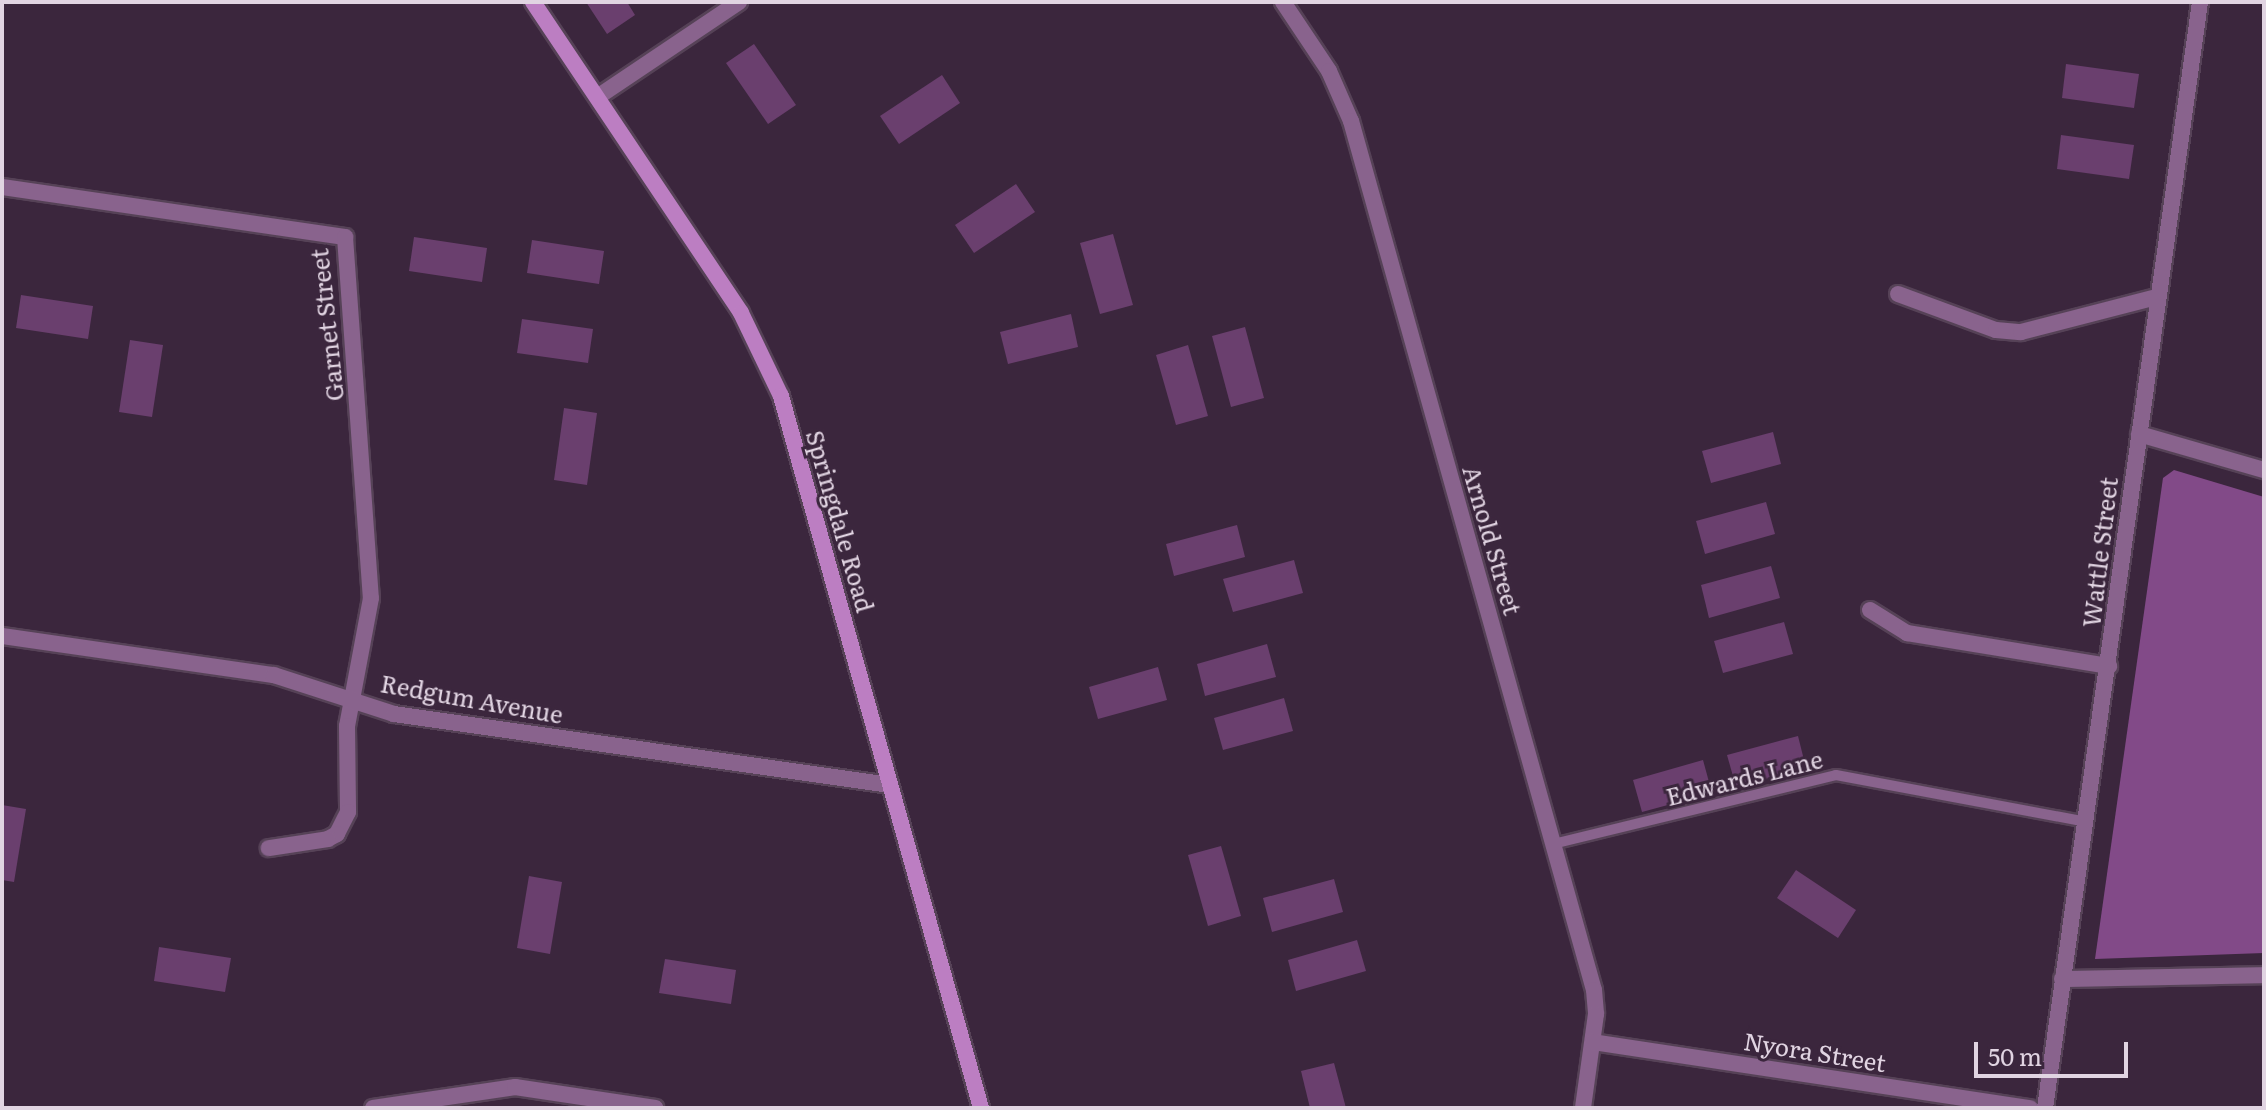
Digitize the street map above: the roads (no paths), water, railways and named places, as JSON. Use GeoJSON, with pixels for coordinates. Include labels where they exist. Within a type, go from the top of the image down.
{"type":"FeatureCollection","features":[{"type":"Feature","properties":{"kind":"main road","name":"Springdale Road"},"geometry":{"type":"LineString","coordinates":[[533,2],[599,96],[741,313],[781,396],[981,1108]]}},
{"type":"Feature","properties":{"kind":"street"},"geometry":{"type":"LineString","coordinates":[[599,96],[739,2]]}},
{"type":"Feature","properties":{"kind":"street","name":"Arnold Street"},"geometry":{"type":"LineString","coordinates":[[1283,2],[1329,71],[1351,121],[1594,990],[1593,1042],[1583,1108]]}},
{"type":"Feature","properties":{"kind":"street","name":"Wattle Street"},"geometry":{"type":"LineString","coordinates":[[2045,1108],[2109,666],[2156,297],[2200,2]]}},
{"type":"Feature","properties":{"kind":"street","name":"Garnet Street"},"geometry":{"type":"LineString","coordinates":[[2,187],[345,237],[371,598],[352,700]]}},
{"type":"Feature","properties":{"kind":"street"},"geometry":{"type":"LineString","coordinates":[[1898,294],[1996,330],[2021,332],[2156,297]]}},
{"type":"Feature","properties":{"kind":"street"},"geometry":{"type":"LineString","coordinates":[[2139,434],[2264,470]]}},
{"type":"Feature","properties":{"kind":"street"},"geometry":{"type":"LineString","coordinates":[[1870,610],[1907,633],[2109,666]]}},
{"type":"Feature","properties":{"kind":"street","name":"Redgum Avenue"},"geometry":{"type":"LineString","coordinates":[[2,636],[274,675],[394,714],[890,785]]}},
{"type":"Feature","properties":{"kind":"street"},"geometry":{"type":"LineString","coordinates":[[269,848],[328,839],[344,824],[352,700]]}},
{"type":"Feature","properties":{"kind":"street"},"geometry":{"type":"LineString","coordinates":[[2062,979],[2264,975]]}},
{"type":"Feature","properties":{"kind":"street","name":"Nyora Street"},"geometry":{"type":"LineString","coordinates":[[1593,1042],[2030,1108]]}},
{"type":"Feature","properties":{"kind":"street"},"geometry":{"type":"LineString","coordinates":[[373,1108],[515,1087],[655,1108]]}},
{"type":"Feature","properties":{"kind":"lane","name":"Edwards Lane"},"geometry":{"type":"LineString","coordinates":[[1553,844],[1836,775],[2086,822]]}}]}
